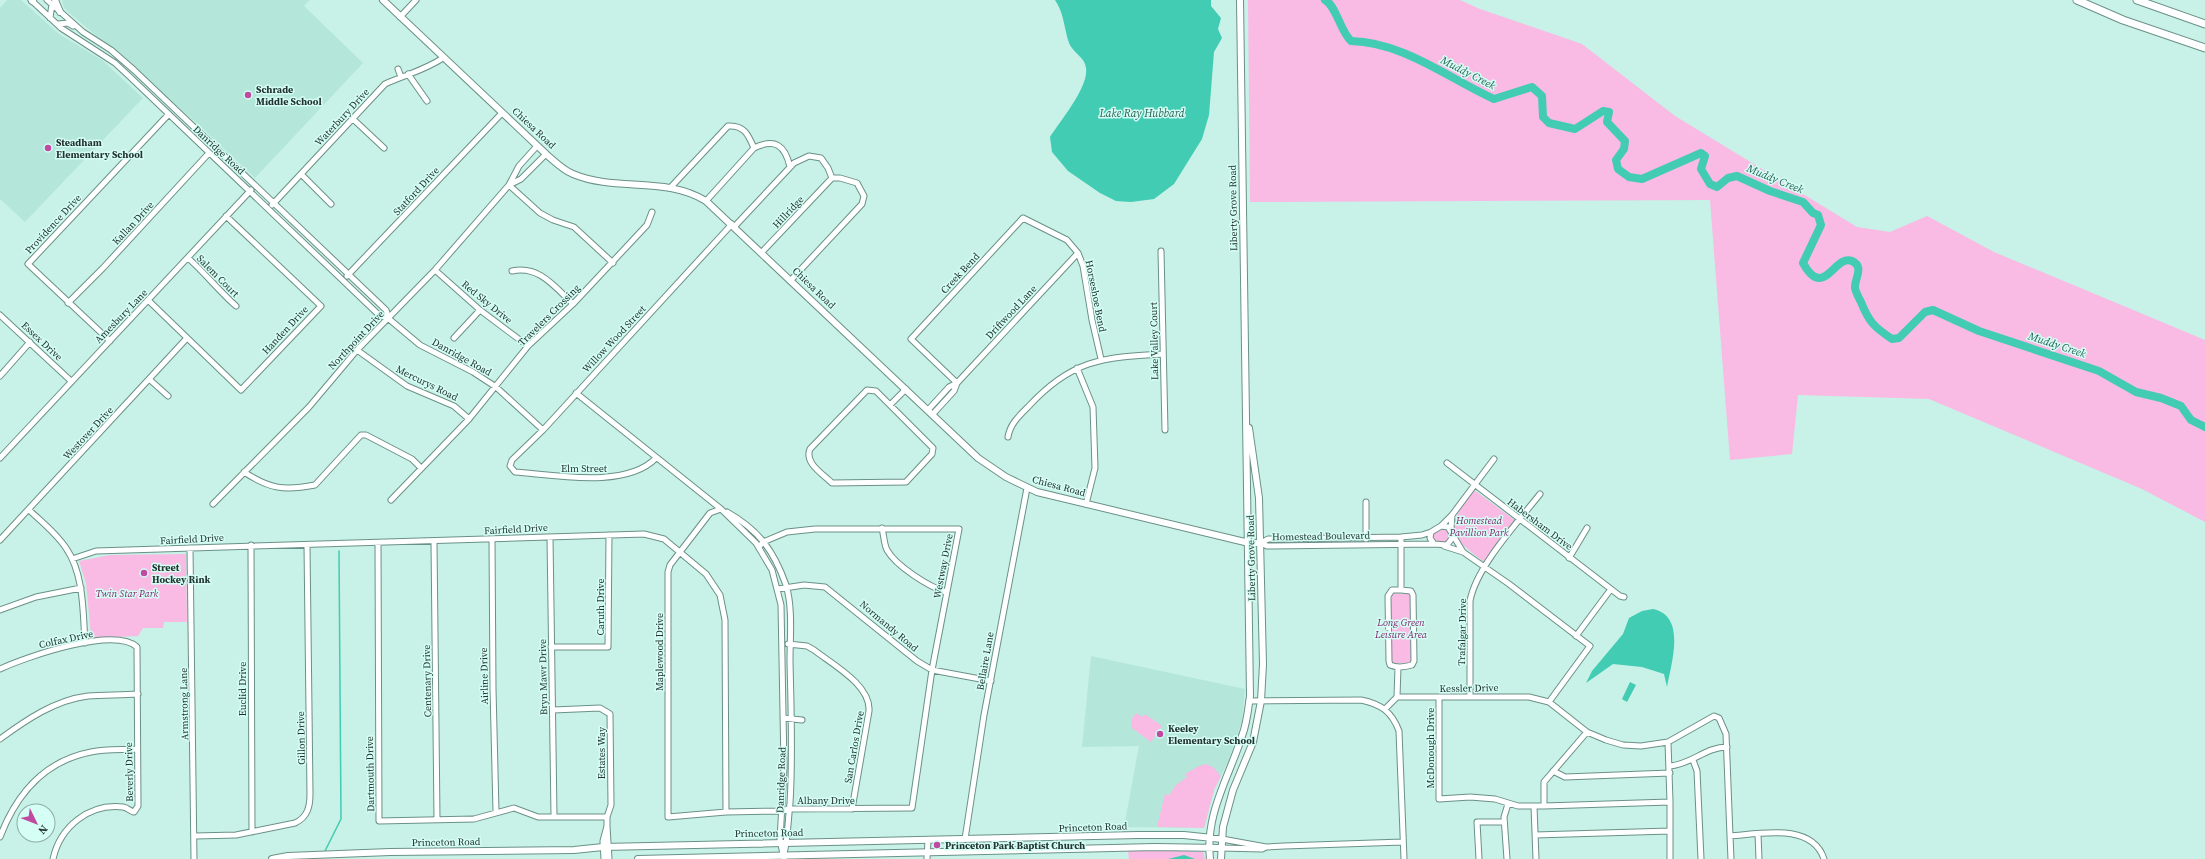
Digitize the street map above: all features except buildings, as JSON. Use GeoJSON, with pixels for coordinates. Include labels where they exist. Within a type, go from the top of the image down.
{"type":"FeatureCollection","features":[{"type":"Feature","properties":{"kind":"highway"},"geometry":{"type":"LineString","coordinates":[[2077,0],[2122,20],[2205,48]]}},
{"type":"Feature","properties":{"kind":"highway"},"geometry":{"type":"LineString","coordinates":[[2137,0],[2205,24]]}},
{"type":"Feature","properties":{"kind":"main road","name":"Chiesa Road"},"geometry":{"type":"LineString","coordinates":[[383,0],[537,146],[572,174],[594,181],[684,190],[706,201],[734,225],[930,412],[990,467],[1026,488],[1037,492],[1249,543],[1261,543]]}},
{"type":"Feature","properties":{"kind":"main road"},"geometry":{"type":"LineString","coordinates":[[51,1],[60,12]]}},
{"type":"Feature","properties":{"kind":"main road","name":"Liberty Grove Road"},"geometry":{"type":"LineString","coordinates":[[1210,859],[1208,847],[1218,799],[1242,736],[1249,701],[1249,543],[1245,448],[1247,415],[1240,3]]}},
{"type":"Feature","properties":{"kind":"main road","name":"Liberty Grove Road"},"geometry":{"type":"LineString","coordinates":[[1221,859],[1220,848],[1233,790],[1253,742],[1261,701],[1263,664],[1259,498],[1247,415]]}},
{"type":"Feature","properties":{"kind":"main road","name":"Princeton Road"},"geometry":{"type":"LineString","coordinates":[[272,859],[401,856],[441,852],[574,850],[606,847],[1138,835],[1222,839]]}},
{"type":"Feature","properties":{"kind":"main road"},"geometry":{"type":"LineString","coordinates":[[1055,838],[1058,849]]}},
{"type":"Feature","properties":{"kind":"main road"},"geometry":{"type":"LineString","coordinates":[[842,842],[842,854]]}},
{"type":"Feature","properties":{"kind":"main road","name":"Princeton Road"},"geometry":{"type":"LineString","coordinates":[[638,859],[784,857],[842,854],[928,856],[1058,849],[1220,848]]}},
{"type":"Feature","properties":{"kind":"main road"},"geometry":{"type":"LineString","coordinates":[[441,852],[441,859]]}},
{"type":"Feature","properties":{"kind":"street","name":"Danridge Road"},"geometry":{"type":"LineString","coordinates":[[32,0],[50,18],[115,63],[379,315],[389,319],[420,344],[473,372],[496,387],[543,430]]}},
{"type":"Feature","properties":{"kind":"street"},"geometry":{"type":"LineString","coordinates":[[400,16],[416,0]]}},
{"type":"Feature","properties":{"kind":"street"},"geometry":{"type":"LineString","coordinates":[[50,18],[51,1]]}},
{"type":"Feature","properties":{"kind":"street","name":"Danridge Road"},"geometry":{"type":"LineString","coordinates":[[60,12],[83,32],[127,63],[386,310],[389,319]]}},
{"type":"Feature","properties":{"kind":"street"},"geometry":{"type":"LineString","coordinates":[[58,24],[68,23],[83,32]]}},
{"type":"Feature","properties":{"kind":"street","name":"Waterbury Drive"},"geometry":{"type":"LineString","coordinates":[[268,209],[385,84],[408,74],[426,69],[443,58]]}},
{"type":"Feature","properties":{"kind":"street"},"geometry":{"type":"LineString","coordinates":[[398,69],[401,77]]}},
{"type":"Feature","properties":{"kind":"street"},"geometry":{"type":"LineString","coordinates":[[408,74],[427,101]]}},
{"type":"Feature","properties":{"kind":"street","name":"Statford Drive"},"geometry":{"type":"LineString","coordinates":[[343,281],[502,113]]}},
{"type":"Feature","properties":{"kind":"street","name":"Providence Drive"},"geometry":{"type":"LineString","coordinates":[[110,341],[28,264],[168,115]]}},
{"type":"Feature","properties":{"kind":"street"},"geometry":{"type":"LineString","coordinates":[[353,119],[384,148]]}},
{"type":"Feature","properties":{"kind":"street"},"geometry":{"type":"LineString","coordinates":[[670,188],[728,126],[736,125],[748,134],[754,148]]}},
{"type":"Feature","properties":{"kind":"street"},"geometry":{"type":"LineString","coordinates":[[706,201],[746,159],[754,148],[771,142],[780,146],[785,152],[790,167]]}},
{"type":"Feature","properties":{"kind":"street","name":"Northpoint Drive"},"geometry":{"type":"LineString","coordinates":[[213,504],[309,407],[357,350],[389,319],[435,270],[509,185],[519,166],[537,146]]}},
{"type":"Feature","properties":{"kind":"street","name":"Kallan Drive"},"geometry":{"type":"LineString","coordinates":[[68,303],[103,268],[209,153]]}},
{"type":"Feature","properties":{"kind":"street","name":"Northpoint Drive"},"geometry":{"type":"LineString","coordinates":[[509,185],[521,179],[546,154]]}},
{"type":"Feature","properties":{"kind":"street","name":"Willow Wood Street"},"geometry":{"type":"LineString","coordinates":[[510,466],[512,460],[543,430],[576,393],[790,167],[809,156],[820,158],[828,168],[832,178]]}},
{"type":"Feature","properties":{"kind":"street"},"geometry":{"type":"LineString","coordinates":[[301,174],[331,204]]}},
{"type":"Feature","properties":{"kind":"street"},"geometry":{"type":"LineString","coordinates":[[791,280],[862,204],[864,196],[857,183],[840,178],[832,178]]}},
{"type":"Feature","properties":{"kind":"street","name":"Hillridge"},"geometry":{"type":"LineString","coordinates":[[762,252],[832,178]]}},
{"type":"Feature","properties":{"kind":"street","name":"Amesbury Lane"},"geometry":{"type":"LineString","coordinates":[[0,458],[149,301],[255,185]]}},
{"type":"Feature","properties":{"kind":"street"},"geometry":{"type":"LineString","coordinates":[[509,185],[540,213],[553,220],[574,227],[613,262]]}},
{"type":"Feature","properties":{"kind":"street","name":"Travelers Crossing"},"geometry":{"type":"LineString","coordinates":[[390,500],[469,419],[528,346],[573,304],[647,225],[652,212]]}},
{"type":"Feature","properties":{"kind":"street","name":"Handen Drive"},"geometry":{"type":"LineString","coordinates":[[188,338],[241,390],[321,306],[226,216]]}},
{"type":"Feature","properties":{"kind":"street","name":"Horseshoe Bend"},"geometry":{"type":"LineString","coordinates":[[1023,218],[1067,240],[1078,253],[1083,266],[1092,320],[1101,359]]}},
{"type":"Feature","properties":{"kind":"street","name":"Creek Bend"},"geometry":{"type":"LineString","coordinates":[[957,383],[911,339],[1023,218]]}},
{"type":"Feature","properties":{"kind":"street","name":"Lake Valley Court"},"geometry":{"type":"LineString","coordinates":[[1160,251],[1165,430]]}},
{"type":"Feature","properties":{"kind":"street","name":"Driftwood Lane"},"geometry":{"type":"LineString","coordinates":[[930,412],[949,387],[957,383],[1078,253]]}},
{"type":"Feature","properties":{"kind":"street","name":"Salem Court"},"geometry":{"type":"LineString","coordinates":[[188,258],[207,275],[218,290],[236,306]]}},
{"type":"Feature","properties":{"kind":"street"},"geometry":{"type":"LineString","coordinates":[[512,271],[524,268],[546,278],[573,304]]}},
{"type":"Feature","properties":{"kind":"street","name":"Red Sky Drive"},"geometry":{"type":"LineString","coordinates":[[435,270],[480,310],[528,346]]}},
{"type":"Feature","properties":{"kind":"street"},"geometry":{"type":"LineString","coordinates":[[149,301],[188,338]]}},
{"type":"Feature","properties":{"kind":"street"},"geometry":{"type":"LineString","coordinates":[[454,338],[480,310]]}},
{"type":"Feature","properties":{"kind":"street","name":"Essex Drive"},"geometry":{"type":"LineString","coordinates":[[0,315],[72,381]]}},
{"type":"Feature","properties":{"kind":"street","name":"Westover Drive"},"geometry":{"type":"LineString","coordinates":[[0,540],[188,338]]}},
{"type":"Feature","properties":{"kind":"street"},"geometry":{"type":"LineString","coordinates":[[0,376],[30,342]]}},
{"type":"Feature","properties":{"kind":"street","name":"Mercurys Road"},"geometry":{"type":"LineString","coordinates":[[357,350],[407,386],[454,406],[469,419]]}},
{"type":"Feature","properties":{"kind":"street"},"geometry":{"type":"LineString","coordinates":[[1008,437],[1012,424],[1045,388],[1066,373],[1101,359],[1163,354]]}},
{"type":"Feature","properties":{"kind":"street"},"geometry":{"type":"LineString","coordinates":[[1077,368],[1093,407],[1095,468],[1086,504]]}},
{"type":"Feature","properties":{"kind":"street"},"geometry":{"type":"LineString","coordinates":[[149,380],[168,396]]}},
{"type":"Feature","properties":{"kind":"street"},"geometry":{"type":"LineString","coordinates":[[890,405],[906,389]]}},
{"type":"Feature","properties":{"kind":"street"},"geometry":{"type":"LineString","coordinates":[[867,390],[876,391],[890,405],[933,448],[932,454],[906,482],[832,483],[809,460],[808,455],[810,449],[867,390]]}},
{"type":"Feature","properties":{"kind":"street","name":"Danridge Road"},"geometry":{"type":"LineString","coordinates":[[576,393],[721,509],[759,547],[768,562],[782,604],[783,718],[781,811],[784,857]]}},
{"type":"Feature","properties":{"kind":"street"},"geometry":{"type":"LineString","coordinates":[[244,472],[263,484],[276,488],[315,485],[361,435],[366,435],[412,459],[421,468]]}},
{"type":"Feature","properties":{"kind":"street","name":"Elm Street"},"geometry":{"type":"LineString","coordinates":[[510,466],[516,472],[550,477],[619,476],[640,470],[656,458]]}},
{"type":"Feature","properties":{"kind":"street","name":"Homestead Boulevard"},"geometry":{"type":"LineString","coordinates":[[1261,543],[1268,539],[1280,538],[1401,537],[1422,535],[1432,532],[1441,526],[1452,515],[1494,459]]}},
{"type":"Feature","properties":{"kind":"street","name":"Habersham Drive"},"geometry":{"type":"LineString","coordinates":[[1447,464],[1473,486],[1610,589],[1624,597]]}},
{"type":"Feature","properties":{"kind":"street","name":"Bellaire Lane"},"geometry":{"type":"LineString","coordinates":[[965,839],[991,681],[1026,488]]}},
{"type":"Feature","properties":{"kind":"street","name":"Trafalgar Drive"},"geometry":{"type":"LineString","coordinates":[[1470,697],[1470,601],[1472,588],[1485,566],[1540,494]]}},
{"type":"Feature","properties":{"kind":"street"},"geometry":{"type":"LineString","coordinates":[[1366,502],[1366,544]]}},
{"type":"Feature","properties":{"kind":"street","name":"Danridge Road"},"geometry":{"type":"LineString","coordinates":[[721,509],[747,524],[764,542],[777,562],[786,587],[790,643],[791,719],[789,809],[784,843]]}},
{"type":"Feature","properties":{"kind":"street","name":"Maplewood Drive"},"geometry":{"type":"LineString","coordinates":[[668,817],[667,579],[670,565],[680,551],[710,513],[721,509]]}},
{"type":"Feature","properties":{"kind":"street"},"geometry":{"type":"LineString","coordinates":[[29,510],[57,536],[72,560],[81,588],[85,643]]}},
{"type":"Feature","properties":{"kind":"street","name":"Homestead Boulevard"},"geometry":{"type":"LineString","coordinates":[[1452,515],[1452,537],[1463,552]]}},
{"type":"Feature","properties":{"kind":"street"},"geometry":{"type":"LineString","coordinates":[[1441,526],[1451,529]]}},
{"type":"Feature","properties":{"kind":"street"},"geometry":{"type":"LineString","coordinates":[[882,528],[885,544],[893,558],[928,585],[946,592]]}},
{"type":"Feature","properties":{"kind":"street"},"geometry":{"type":"LineString","coordinates":[[1569,558],[1587,528]]}},
{"type":"Feature","properties":{"kind":"street","name":"Westway Drive"},"geometry":{"type":"LineString","coordinates":[[759,547],[764,542],[787,532],[815,529],[959,529],[932,670],[912,808]]}},
{"type":"Feature","properties":{"kind":"street"},"geometry":{"type":"LineString","coordinates":[[1432,532],[1430,538],[1434,544]]}},
{"type":"Feature","properties":{"kind":"street","name":"Fairfield Drive"},"geometry":{"type":"LineString","coordinates":[[72,560],[96,551],[251,545],[434,542],[609,535],[656,536],[680,551],[714,584],[724,606],[726,662],[726,812]]}},
{"type":"Feature","properties":{"kind":"street","name":"Caruth Drive"},"geometry":{"type":"LineString","coordinates":[[551,647],[608,647],[609,535]]}},
{"type":"Feature","properties":{"kind":"street","name":"Bryn Mawr Drive"},"geometry":{"type":"LineString","coordinates":[[550,537],[554,816]]}},
{"type":"Feature","properties":{"kind":"street"},"geometry":{"type":"LineString","coordinates":[[1401,537],[1401,590]]}},
{"type":"Feature","properties":{"kind":"street"},"geometry":{"type":"LineString","coordinates":[[1444,546],[1449,543],[1452,537]]}},
{"type":"Feature","properties":{"kind":"street","name":"Airline Drive"},"geometry":{"type":"LineString","coordinates":[[492,540],[496,812]]}},
{"type":"Feature","properties":{"kind":"street","name":"Centenary Drive"},"geometry":{"type":"LineString","coordinates":[[434,542],[438,819]]}},
{"type":"Feature","properties":{"kind":"street","name":"Dartmouth Drive"},"geometry":{"type":"LineString","coordinates":[[378,543],[379,822],[485,818],[496,812],[514,808],[538,817],[607,816]]}},
{"type":"Feature","properties":{"kind":"street","name":"Homestead Boulevard"},"geometry":{"type":"LineString","coordinates":[[1261,543],[1267,546],[1400,543],[1434,544],[1463,552],[1485,566],[1590,646],[1548,702]]}},
{"type":"Feature","properties":{"kind":"street","name":"Euclid Drive"},"geometry":{"type":"LineString","coordinates":[[251,545],[252,832]]}},
{"type":"Feature","properties":{"kind":"street","name":"Gillon Drive"},"geometry":{"type":"LineString","coordinates":[[195,836],[236,835],[300,821],[305,816],[310,804],[307,545]]}},
{"type":"Feature","properties":{"kind":"street","name":"Armstrong Lane"},"geometry":{"type":"LineString","coordinates":[[190,548],[195,836],[194,859]]}},
{"type":"Feature","properties":{"kind":"street","name":"Normandy Road"},"geometry":{"type":"LineString","coordinates":[[778,589],[804,585],[825,587],[917,661],[932,670],[991,681]]}},
{"type":"Feature","properties":{"kind":"street"},"geometry":{"type":"LineString","coordinates":[[0,610],[36,597],[66,589],[81,588]]}},
{"type":"Feature","properties":{"kind":"street"},"geometry":{"type":"LineString","coordinates":[[1576,636],[1610,589]]}},
{"type":"Feature","properties":{"kind":"street"},"geometry":{"type":"LineString","coordinates":[[1392,590],[1401,590],[1411,591],[1413,595],[1414,661],[1412,665],[1398,667],[1390,665],[1389,661],[1388,596],[1392,590]]}},
{"type":"Feature","properties":{"kind":"street","name":"Colfax Drive"},"geometry":{"type":"LineString","coordinates":[[0,669],[42,652],[85,643],[122,640],[129,641],[137,647]]}},
{"type":"Feature","properties":{"kind":"street"},"geometry":{"type":"LineString","coordinates":[[782,645],[790,643]]}},
{"type":"Feature","properties":{"kind":"street","name":"San Carlos Drive"},"geometry":{"type":"LineString","coordinates":[[790,643],[814,650],[861,687],[869,700],[869,711],[852,809]]}},
{"type":"Feature","properties":{"kind":"street","name":"Beverly Drive"},"geometry":{"type":"LineString","coordinates":[[53,859],[58,842],[80,818],[90,812],[106,808],[122,807],[134,812],[137,809],[139,792],[137,749],[137,647]]}},
{"type":"Feature","properties":{"kind":"street"},"geometry":{"type":"LineString","coordinates":[[1385,709],[1397,697],[1398,667]]}},
{"type":"Feature","properties":{"kind":"street"},"geometry":{"type":"LineString","coordinates":[[0,739],[43,711],[74,699],[88,696],[138,694]]}},
{"type":"Feature","properties":{"kind":"street","name":"Kessler Drive"},"geometry":{"type":"LineString","coordinates":[[1397,697],[1529,697],[1548,702],[1588,732],[1606,740],[1622,745],[1641,746],[1668,742]]}},
{"type":"Feature","properties":{"kind":"street","name":"McDonough Drive"},"geometry":{"type":"LineString","coordinates":[[1439,698],[1439,799],[1470,797],[1495,799],[1508,804]]}},
{"type":"Feature","properties":{"kind":"street"},"geometry":{"type":"LineString","coordinates":[[1249,701],[1361,700],[1374,703],[1385,709],[1394,719],[1399,731],[1404,859]]}},
{"type":"Feature","properties":{"kind":"street","name":"Estates Way"},"geometry":{"type":"LineString","coordinates":[[553,710],[600,708],[610,714],[611,806],[607,816],[604,859]]}},
{"type":"Feature","properties":{"kind":"street"},"geometry":{"type":"LineString","coordinates":[[1670,859],[1670,766],[1668,742],[1714,716],[1720,718],[1726,734],[1731,859]]}},
{"type":"Feature","properties":{"kind":"street"},"geometry":{"type":"LineString","coordinates":[[783,718],[802,720]]}},
{"type":"Feature","properties":{"kind":"street"},"geometry":{"type":"LineString","coordinates":[[1544,806],[1544,782],[1588,732]]}},
{"type":"Feature","properties":{"kind":"street"},"geometry":{"type":"LineString","coordinates":[[1670,766],[1680,765],[1693,760],[1718,747],[1727,747]]}},
{"type":"Feature","properties":{"kind":"street"},"geometry":{"type":"LineString","coordinates":[[0,837],[14,805],[23,793],[36,780],[52,768],[69,759],[91,752],[137,749]]}},
{"type":"Feature","properties":{"kind":"street"},"geometry":{"type":"LineString","coordinates":[[1693,760],[1697,771],[1701,859]]}},
{"type":"Feature","properties":{"kind":"street"},"geometry":{"type":"LineString","coordinates":[[1553,771],[1565,777],[1670,773]]}},
{"type":"Feature","properties":{"kind":"street"},"geometry":{"type":"LineString","coordinates":[[1507,859],[1504,822],[1508,804],[1544,806],[1670,802]]}},
{"type":"Feature","properties":{"kind":"street"},"geometry":{"type":"LineString","coordinates":[[1534,806],[1536,859]]}},
{"type":"Feature","properties":{"kind":"street","name":"Albany Drive"},"geometry":{"type":"LineString","coordinates":[[668,817],[726,812],[781,811],[789,809],[912,808]]}},
{"type":"Feature","properties":{"kind":"street"},"geometry":{"type":"LineString","coordinates":[[1479,859],[1477,822],[1504,822]]}},
{"type":"Feature","properties":{"kind":"street"},"geometry":{"type":"LineString","coordinates":[[1535,835],[1670,831]]}},
{"type":"Feature","properties":{"kind":"street"},"geometry":{"type":"LineString","coordinates":[[1730,836],[1785,832],[1800,835],[1810,840],[1820,851],[1824,859]]}},
{"type":"Feature","properties":{"kind":"street"},"geometry":{"type":"LineString","coordinates":[[1758,834],[1759,859]]}},
{"type":"Feature","properties":{"kind":"street","name":"Princeton Road"},"geometry":{"type":"LineString","coordinates":[[1222,839],[1266,847],[1403,842]]}},
{"type":"Feature","properties":{"kind":"street"},"geometry":{"type":"LineString","coordinates":[[928,840],[928,856],[932,859]]}},
{"type":"Feature","properties":{"kind":"street","name":"Estates Way"},"geometry":{"type":"LineString","coordinates":[[606,847],[609,859]]}},
{"type":"Feature","properties":{"kind":"street","name":"Princeton Road"},"geometry":{"type":"LineString","coordinates":[[1220,848],[1262,849],[1266,847]]}},
{"type":"Feature","properties":{"kind":"shaded area","name":"Steadham Elementary School"},"geometry":{"type":"Polygon","coordinates":[[[7,0],[21,0],[59,34],[102,60],[143,98],[25,222],[0,199],[0,8],[7,0]]]}},
{"type":"Feature","properties":{"kind":"shaded area","name":"Schrade Middle School"},"geometry":{"type":"Polygon","coordinates":[[[62,0],[310,0],[304,6],[363,63],[255,178],[200,126],[64,8],[62,0]]]}},
{"type":"Feature","properties":{"kind":"shaded area","name":"Keeley Elementary School"},"geometry":{"type":"Polygon","coordinates":[[[1091,656],[1245,689],[1242,722],[1228,762],[1214,790],[1204,828],[1124,827],[1139,746],[1082,747],[1091,656]]]}},
{"type":"Feature","properties":{"kind":"green space"},"geometry":{"type":"Polygon","coordinates":[[[1248,0],[1460,0],[1480,9],[1582,44],[1675,116],[1857,227],[1890,232],[1927,216],[1994,252],[2205,340],[2205,522],[2142,489],[1929,399],[1798,395],[1792,454],[1730,460],[1710,200],[1250,202],[1248,0]]]}},
{"type":"Feature","properties":{"kind":"green space","name":"Homestead Pavillion Park"},"geometry":{"type":"Polygon","coordinates":[[[1474,490],[1516,521],[1485,563],[1462,544],[1453,531],[1457,515],[1474,490]]]}},
{"type":"Feature","properties":{"kind":"green space"},"geometry":{"type":"Polygon","coordinates":[[[1441,528],[1448,533],[1449,536],[1444,543],[1441,544],[1434,539],[1433,536],[1438,529],[1441,528]]]}},
{"type":"Feature","properties":{"kind":"green space","name":"Twin Star Park"},"geometry":{"type":"Polygon","coordinates":[[[186,554],[187,622],[164,622],[163,628],[143,628],[138,636],[93,638],[91,635],[86,583],[79,561],[110,555],[186,554]]]}},
{"type":"Feature","properties":{"kind":"green space","name":"Long Green Leisure Area"},"geometry":{"type":"Polygon","coordinates":[[[1389,593],[1410,594],[1411,663],[1392,663],[1389,593]]]}},
{"type":"Feature","properties":{"kind":"green space"},"geometry":{"type":"Polygon","coordinates":[[[1136,713],[1142,717],[1145,714],[1162,726],[1151,742],[1132,728],[1131,720],[1136,713]]]}},
{"type":"Feature","properties":{"kind":"green space"},"geometry":{"type":"Polygon","coordinates":[[[1206,764],[1213,767],[1221,776],[1214,790],[1204,828],[1157,827],[1165,794],[1169,795],[1176,785],[1187,777],[1185,774],[1199,766],[1206,764]]]}},
{"type":"Feature","properties":{"kind":"green space"},"geometry":{"type":"Polygon","coordinates":[[[1166,850],[1203,852],[1205,859],[1129,859],[1128,851],[1166,850]]]}},
{"type":"Feature","properties":{"kind":"water","name":"Lake Ray Hubbard"},"geometry":{"type":"Polygon","coordinates":[[[1055,0],[1211,0],[1211,6],[1221,18],[1218,29],[1222,38],[1214,52],[1209,115],[1202,139],[1174,184],[1154,199],[1131,202],[1116,201],[1100,193],[1068,171],[1052,152],[1050,137],[1079,94],[1086,76],[1085,64],[1069,43],[1062,15],[1055,0]]]}},
{"type":"Feature","properties":{"kind":"water"},"geometry":{"type":"Polygon","coordinates":[[[1653,609],[1664,613],[1670,621],[1673,631],[1673,654],[1667,687],[1664,674],[1642,667],[1613,664],[1586,683],[1592,671],[1623,634],[1629,618],[1642,611],[1653,609]]]}},
{"type":"Feature","properties":{"kind":"water"},"geometry":{"type":"Polygon","coordinates":[[[1630,682],[1636,685],[1627,702],[1622,699],[1630,682]]]}},
{"type":"Feature","properties":{"kind":"water"},"geometry":{"type":"Polygon","coordinates":[[[1184,855],[1195,859],[1168,859],[1184,855]]]}},
{"type":"Feature","properties":{"kind":"waterway","name":"Muddy Creek"},"geometry":{"type":"LineString","coordinates":[[1325,0],[1332,7],[1347,37],[1351,41],[1370,43],[1407,54],[1494,99],[1532,87],[1542,96],[1543,117],[1549,123],[1575,129],[1603,111],[1609,112],[1607,122],[1625,141],[1624,149],[1616,160],[1618,169],[1629,177],[1642,179],[1701,153],[1705,156],[1701,169],[1710,184],[1717,187],[1728,178],[1737,176],[1770,191],[1803,202],[1813,213],[1818,215],[1821,225],[1803,263],[1810,274],[1817,278],[1823,277],[1846,261],[1852,261],[1856,264],[1858,266],[1858,273],[1855,288],[1864,309],[1873,324],[1892,339],[1899,338],[1925,312],[1933,310],[1979,331],[2099,371],[2136,392],[2161,398],[2181,406],[2191,420],[2205,427]]}},
{"type":"Feature","properties":{"kind":"waterway"},"geometry":{"type":"LineString","coordinates":[[325,851],[341,819],[339,551]]}},
{"type":"Feature","properties":{"kind":"place","name":"Schrade Middle School"},"geometry":{"type":"Point","coordinates":[248,95]}},
{"type":"Feature","properties":{"kind":"place","name":"Steadham Elementary School"},"geometry":{"type":"Point","coordinates":[48,148]}},
{"type":"Feature","properties":{"kind":"place","name":"Street Hockey Rink"},"geometry":{"type":"Point","coordinates":[144,573]}},
{"type":"Feature","properties":{"kind":"place","name":"Keeley Elementary School"},"geometry":{"type":"Point","coordinates":[1160,734]}},
{"type":"Feature","properties":{"kind":"place","name":"Princeton Park Baptist Church"},"geometry":{"type":"Point","coordinates":[937,845]}}]}
